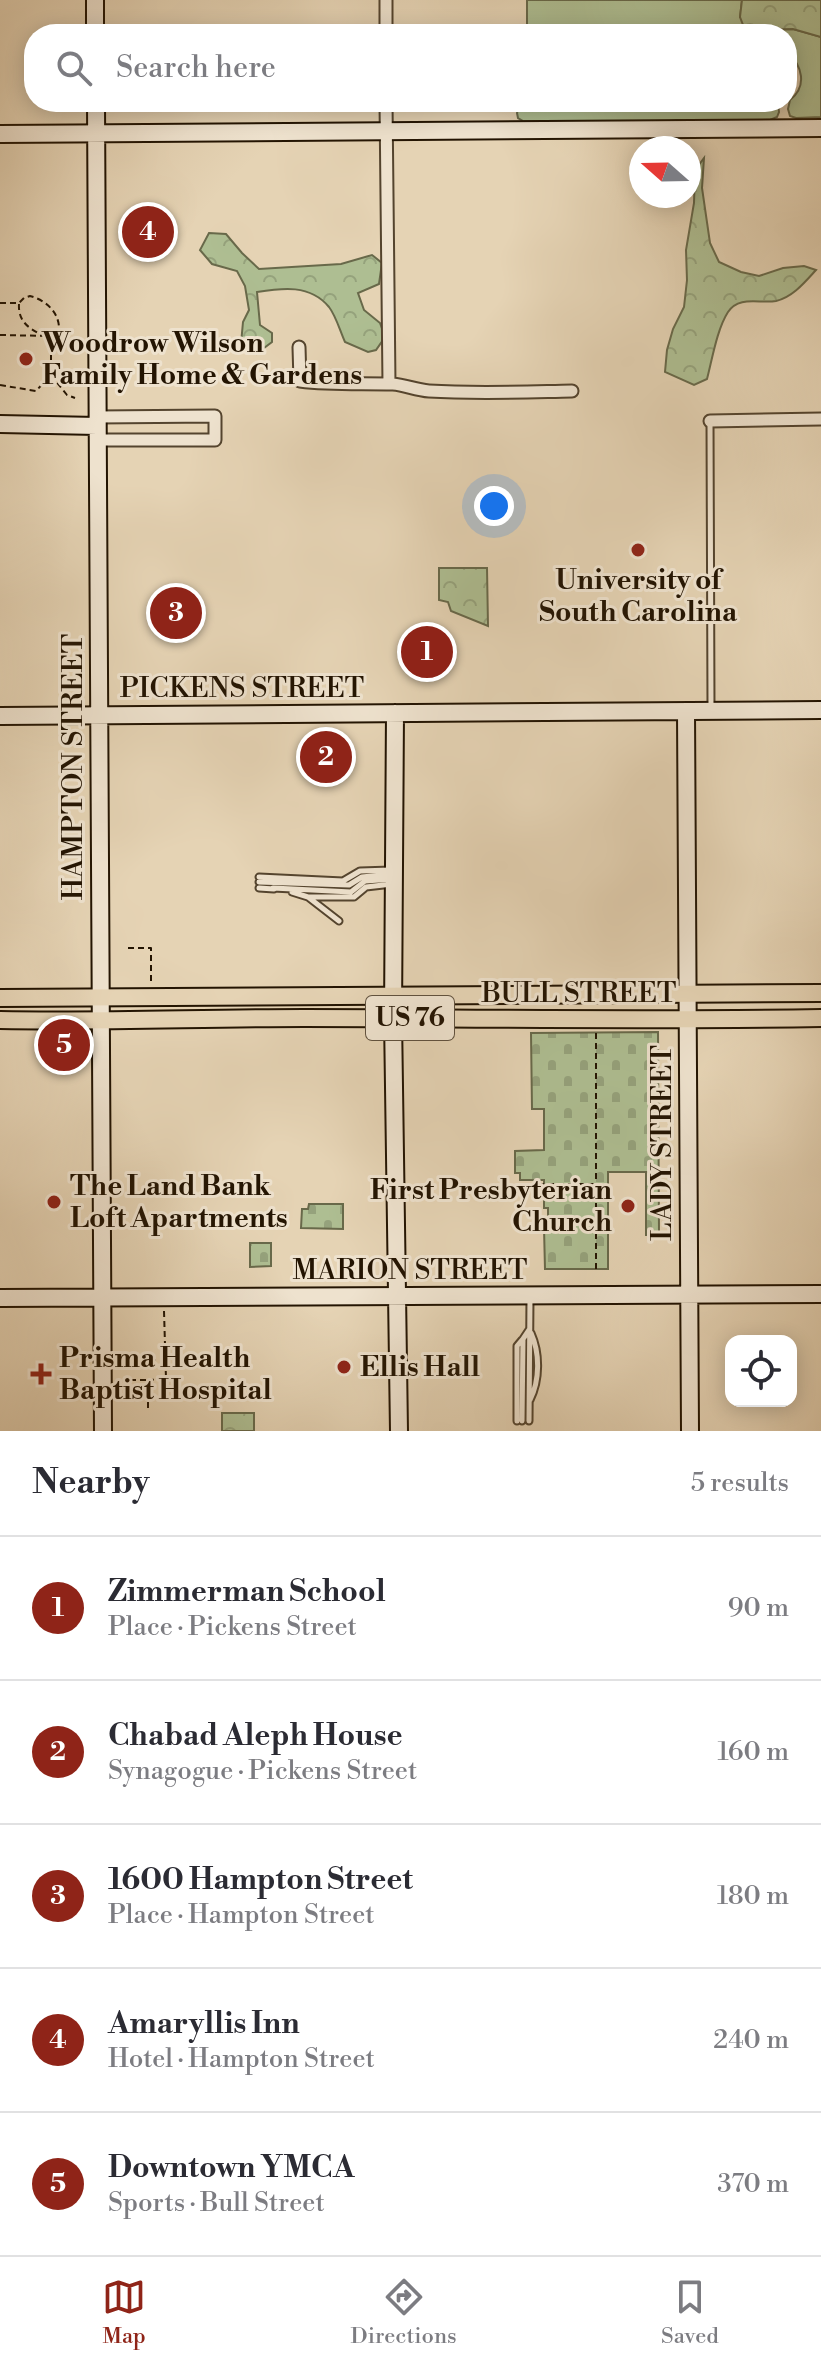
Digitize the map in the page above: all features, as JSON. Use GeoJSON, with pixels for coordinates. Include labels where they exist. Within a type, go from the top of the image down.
{"type":"FeatureCollection","features":[{"type":"Feature","properties":{"kind":"main road","name":"BULL STREET"},"geometry":{"type":"LineString","coordinates":[[0,998],[821,993]]}},
{"type":"Feature","properties":{"kind":"main road","name":"BULL STREET"},"geometry":{"type":"LineString","coordinates":[[0,1020],[821,1018]]}},
{"type":"Feature","properties":{"kind":"street"},"geometry":{"type":"LineString","coordinates":[[95,0],[95,24]]}},
{"type":"Feature","properties":{"kind":"street"},"geometry":{"type":"LineString","coordinates":[[386,0],[386,24]]}},
{"type":"Feature","properties":{"kind":"street","name":"HAMPTON STREET"},"geometry":{"type":"LineString","coordinates":[[96,112],[103,1431]]}},
{"type":"Feature","properties":{"kind":"street"},"geometry":{"type":"LineString","coordinates":[[386,112],[389,384]]}},
{"type":"Feature","properties":{"kind":"street"},"geometry":{"type":"LineString","coordinates":[[0,134],[821,128]]}},
{"type":"Feature","properties":{"kind":"street"},"geometry":{"type":"LineString","coordinates":[[299,347],[300,381],[334,385],[389,384],[433,391],[572,391]]}},
{"type":"Feature","properties":{"kind":"street"},"geometry":{"type":"LineString","coordinates":[[0,424],[97,428],[215,440],[215,416],[97,428]]}},
{"type":"Feature","properties":{"kind":"street"},"geometry":{"type":"LineString","coordinates":[[710,421],[821,419]]}},
{"type":"Feature","properties":{"kind":"street","name":"PICKENS STREET"},"geometry":{"type":"LineString","coordinates":[[0,716],[821,710]]}},
{"type":"Feature","properties":{"kind":"street","name":"LADY STREET"},"geometry":{"type":"LineString","coordinates":[[686,711],[690,1431]]}},
{"type":"Feature","properties":{"kind":"street"},"geometry":{"type":"LineString","coordinates":[[395,713],[393,1018],[399,1431]]}},
{"type":"Feature","properties":{"kind":"street","name":"MARION STREET"},"geometry":{"type":"LineString","coordinates":[[0,1298],[821,1294]]}},
{"type":"Feature","properties":{"kind":"lane"},"geometry":{"type":"LineString","coordinates":[[710,421],[711,711]]}},
{"type":"Feature","properties":{"kind":"lane"},"geometry":{"type":"LineString","coordinates":[[394,876],[366,887],[354,897],[308,897],[259,882],[349,885],[362,877],[394,876]]}},
{"type":"Feature","properties":{"kind":"lane"},"geometry":{"type":"LineString","coordinates":[[273,888],[351,892],[365,881],[394,876]]}},
{"type":"Feature","properties":{"kind":"lane"},"geometry":{"type":"LineString","coordinates":[[308,897],[339,921]]}},
{"type":"Feature","properties":{"kind":"lane"},"geometry":{"type":"LineString","coordinates":[[530,1296],[530,1329],[529,1401],[523,1421],[523,1339],[530,1329]]}},
{"type":"Feature","properties":{"kind":"path"},"geometry":{"type":"LineString","coordinates":[[0,303],[19,303],[30,296],[52,309],[59,327],[51,336],[51,375],[67,395],[75,398]]}},
{"type":"Feature","properties":{"kind":"path"},"geometry":{"type":"LineString","coordinates":[[19,303],[19,315],[23,322],[44,336]]}},
{"type":"Feature","properties":{"kind":"path"},"geometry":{"type":"LineString","coordinates":[[0,335],[51,336]]}},
{"type":"Feature","properties":{"kind":"path"},"geometry":{"type":"LineString","coordinates":[[0,385],[36,391],[51,375]]}},
{"type":"Feature","properties":{"kind":"path"},"geometry":{"type":"LineString","coordinates":[[128,948],[151,948],[151,983]]}},
{"type":"Feature","properties":{"kind":"path"},"geometry":{"type":"LineString","coordinates":[[596,1031],[596,1272]]}},
{"type":"Feature","properties":{"kind":"path"},"geometry":{"type":"LineString","coordinates":[[528,1184],[596,1184]]}},
{"type":"Feature","properties":{"kind":"path"},"geometry":{"type":"LineString","coordinates":[[130,1380],[166,1379],[165,1298]]}},
{"type":"Feature","properties":{"kind":"path"},"geometry":{"type":"LineString","coordinates":[[130,1360],[166,1360]]}},
{"type":"Feature","properties":{"kind":"path"},"geometry":{"type":"LineString","coordinates":[[148,1380],[148,1412]]}},
{"type":"Feature","properties":{"kind":"green space"},"geometry":{"type":"Polygon","coordinates":[[[527,0],[742,0],[740,17],[757,24],[527,24],[527,0]]]}},
{"type":"Feature","properties":{"kind":"green space"},"geometry":{"type":"Polygon","coordinates":[[[742,0],[821,0],[821,37],[797,30],[797,24],[743,24],[740,17],[742,0]]]}},
{"type":"Feature","properties":{"kind":"green space"},"geometry":{"type":"Polygon","coordinates":[[[797,30],[821,37],[821,117],[790,116],[789,112],[797,112],[797,92],[801,82],[797,30]]]}},
{"type":"Feature","properties":{"kind":"green space"},"geometry":{"type":"Polygon","coordinates":[[[779,112],[777,117],[770,120],[677,120],[660,123],[523,121],[517,113],[779,112]]]}},
{"type":"Feature","properties":{"kind":"green space"},"geometry":{"type":"Polygon","coordinates":[[[704,158],[702,188],[710,243],[719,262],[759,276],[783,268],[804,266],[816,270],[782,299],[744,302],[733,307],[721,327],[707,379],[694,385],[665,372],[673,329],[684,307],[686,250],[693,208],[701,208],[701,162],[704,158]]]}},
{"type":"Feature","properties":{"kind":"green space"},"geometry":{"type":"Polygon","coordinates":[[[209,233],[226,234],[259,269],[341,264],[372,255],[382,263],[379,284],[358,293],[364,310],[380,323],[385,337],[376,350],[368,352],[345,342],[331,311],[313,294],[295,289],[257,292],[260,325],[272,333],[272,342],[256,354],[241,344],[243,322],[249,310],[245,286],[237,271],[212,264],[200,250],[209,233]]]}},
{"type":"Feature","properties":{"kind":"green space"},"geometry":{"type":"Polygon","coordinates":[[[439,568],[487,568],[488,626],[451,611],[448,602],[439,600],[439,568]]]}},
{"type":"Feature","properties":{"kind":"green space"},"geometry":{"type":"Polygon","coordinates":[[[658,1032],[659,1235],[646,1235],[646,1172],[608,1172],[608,1269],[545,1269],[544,1228],[548,1227],[548,1208],[544,1208],[544,1180],[520,1180],[520,1173],[515,1173],[515,1151],[544,1150],[544,1109],[532,1109],[531,1033],[658,1032]]]}},
{"type":"Feature","properties":{"kind":"green space"},"geometry":{"type":"Polygon","coordinates":[[[309,1204],[343,1204],[343,1229],[301,1228],[302,1209],[308,1209],[309,1204]]]}},
{"type":"Feature","properties":{"kind":"green space"},"geometry":{"type":"Polygon","coordinates":[[[250,1243],[271,1243],[271,1266],[250,1267],[250,1243]]]}},
{"type":"Feature","properties":{"kind":"green space"},"geometry":{"type":"Polygon","coordinates":[[[222,1413],[254,1413],[254,1431],[222,1431],[222,1413]]]}},
{"type":"Feature","properties":{"kind":"place","name":"Amaryllis Inn"},"geometry":{"type":"Point","coordinates":[148,232]}},
{"type":"Feature","properties":{"kind":"place","name":"Woodrow Wilson Family Home & Gardens"},"geometry":{"type":"Point","coordinates":[26,359]}},
{"type":"Feature","properties":{"kind":"place","name":"University of South Carolina"},"geometry":{"type":"Point","coordinates":[638,550]}},
{"type":"Feature","properties":{"kind":"place","name":"1600 Hampton Street"},"geometry":{"type":"Point","coordinates":[176,613]}},
{"type":"Feature","properties":{"kind":"place","name":"Zimmerman School"},"geometry":{"type":"Point","coordinates":[427,652]}},
{"type":"Feature","properties":{"kind":"place","name":"Chabad Aleph House"},"geometry":{"type":"Point","coordinates":[326,757]}},
{"type":"Feature","properties":{"kind":"place","name":"Downtown YMCA"},"geometry":{"type":"Point","coordinates":[64,1045]}},
{"type":"Feature","properties":{"kind":"place","name":"The Land Bank Loft Apartments"},"geometry":{"type":"Point","coordinates":[54,1202]}},
{"type":"Feature","properties":{"kind":"place","name":"First Presbyterian Church"},"geometry":{"type":"Point","coordinates":[628,1206]}},
{"type":"Feature","properties":{"kind":"place","name":"Ellis Hall"},"geometry":{"type":"Point","coordinates":[344,1367]}},
{"type":"Feature","properties":{"kind":"place","name":"Prisma Health Baptist Hospital"},"geometry":{"type":"Point","coordinates":[41,1374]}}]}
